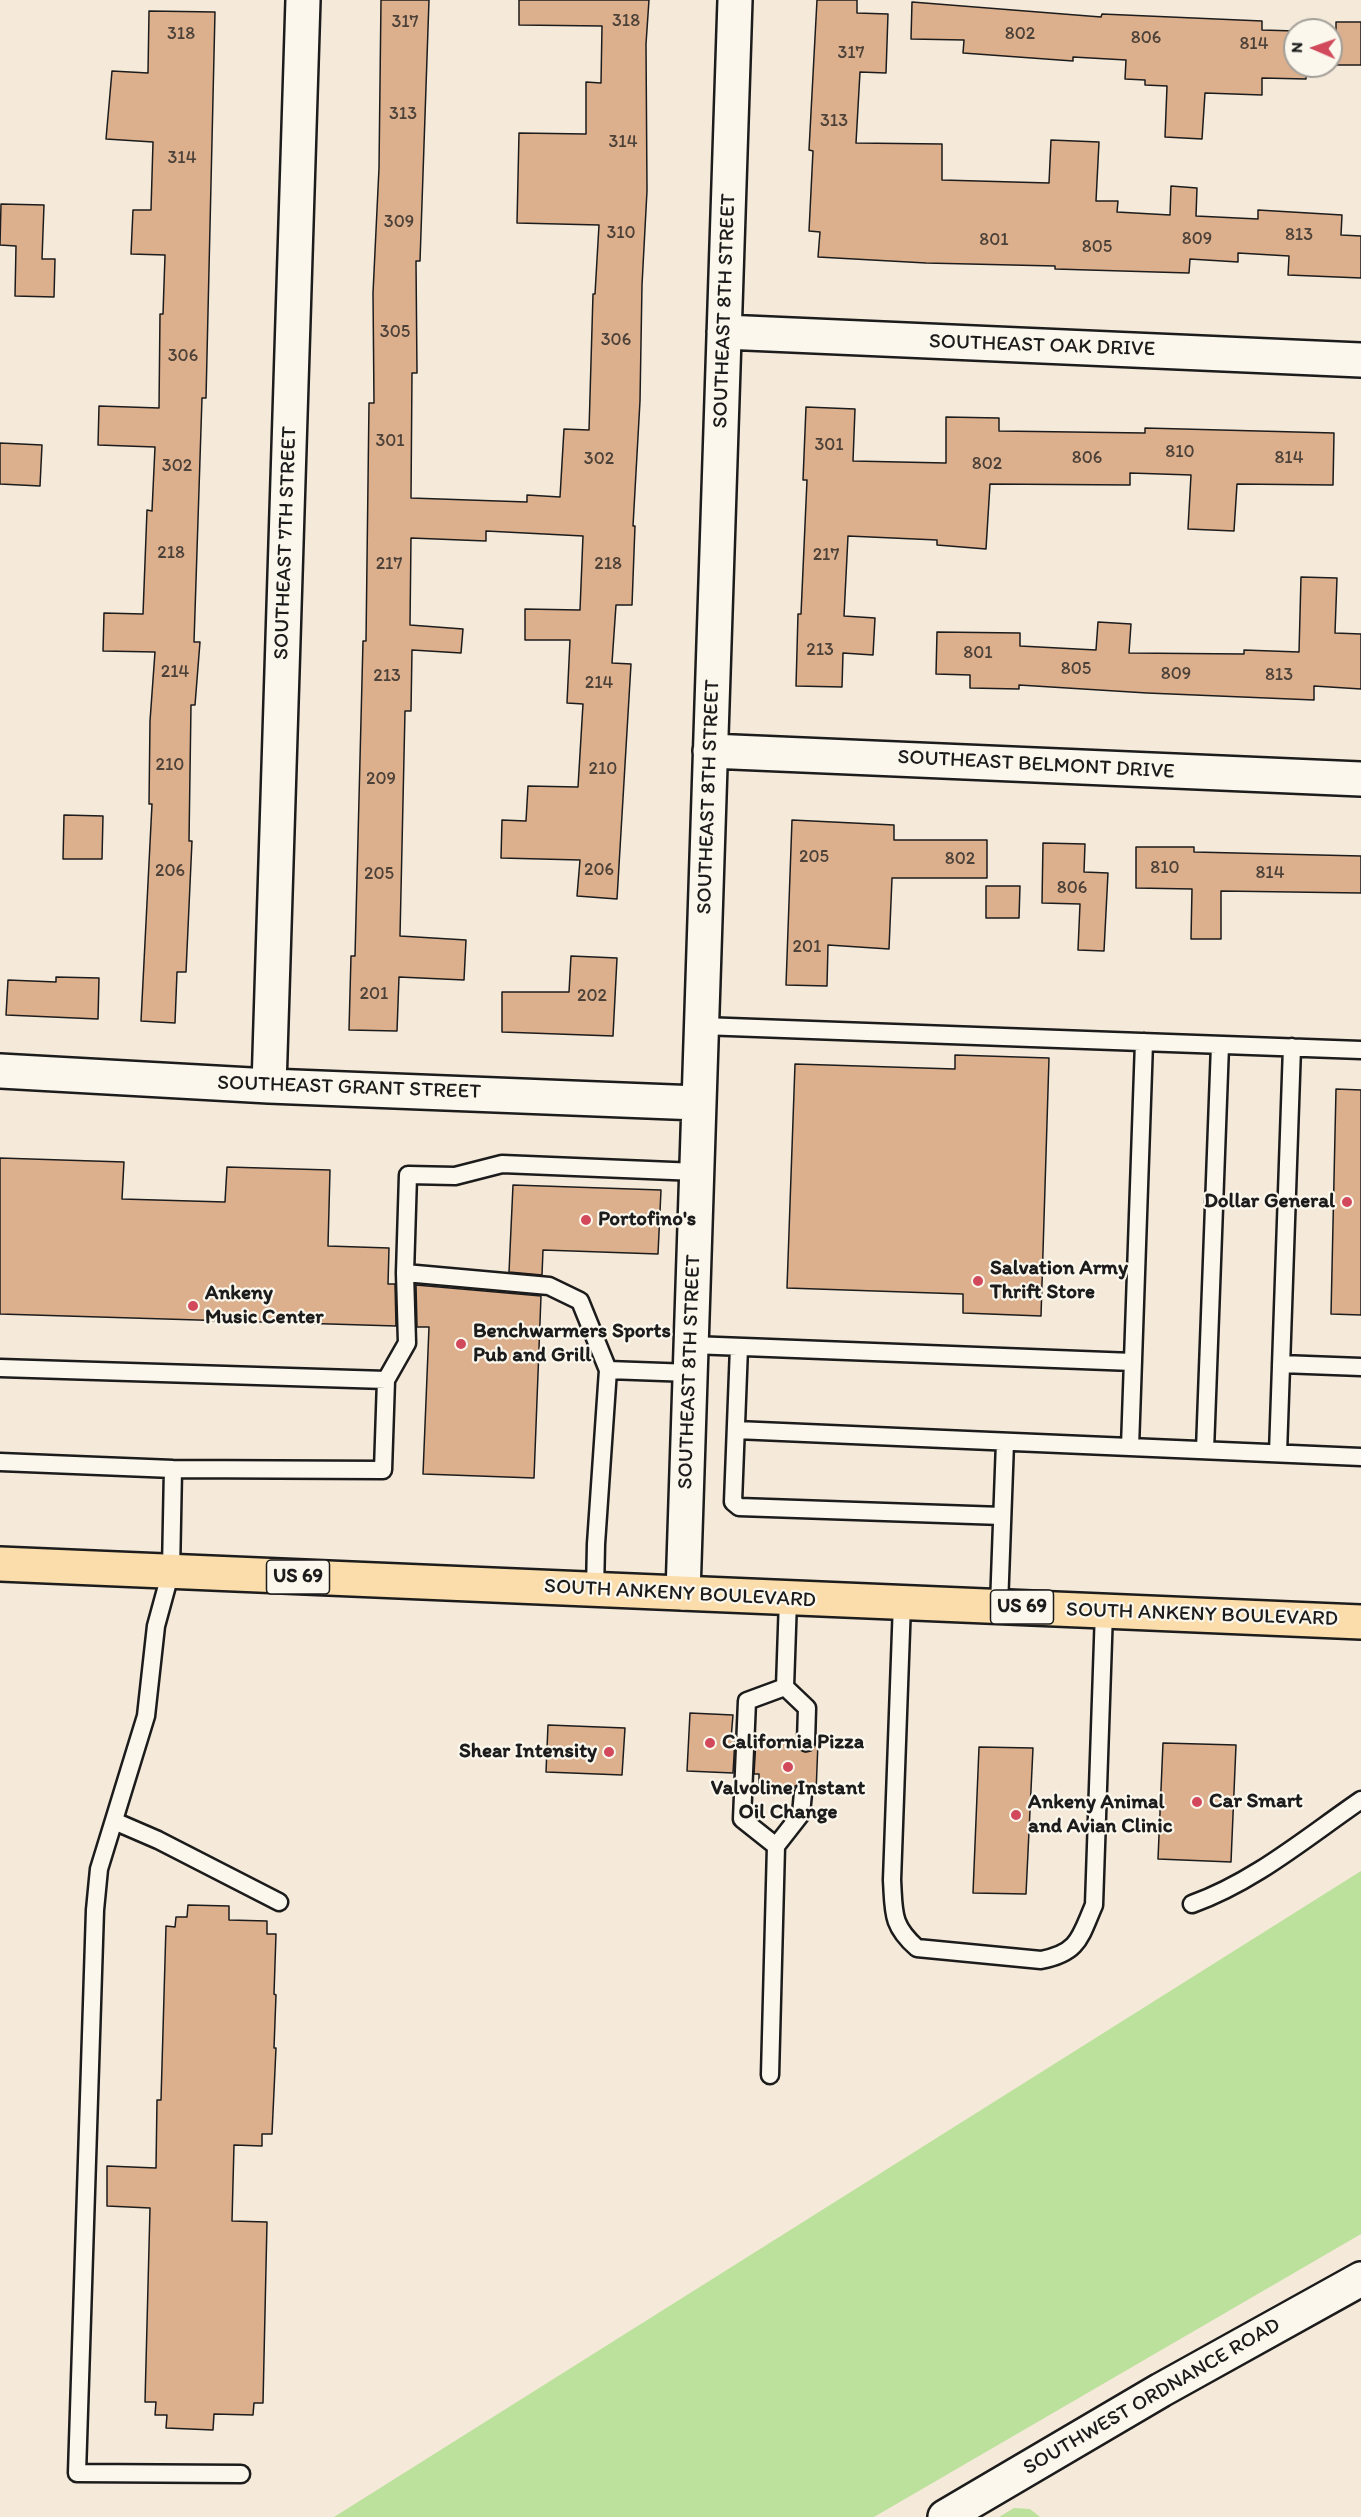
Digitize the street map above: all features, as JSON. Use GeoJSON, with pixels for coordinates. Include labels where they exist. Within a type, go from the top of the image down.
{"type":"FeatureCollection","features":[{"type":"Feature","properties":{"kind":"main road","name":"SOUTH ANKENY BOULEVARD"},"geometry":{"type":"LineString","coordinates":[[0,1564],[1361,1622]]}},
{"type":"Feature","properties":{"kind":"street","name":"SOUTHEAST 7TH STREET"},"geometry":{"type":"LineString","coordinates":[[269,1086],[303,0]]}},
{"type":"Feature","properties":{"kind":"street","name":"SOUTHEAST 8TH STREET"},"geometry":{"type":"LineString","coordinates":[[683,1593],[735,0]]}},
{"type":"Feature","properties":{"kind":"street","name":"SOUTHEAST OAK DRIVE"},"geometry":{"type":"LineString","coordinates":[[724,332],[1361,360]]}},
{"type":"Feature","properties":{"kind":"street","name":"SOUTHEAST BELMONT DRIVE"},"geometry":{"type":"LineString","coordinates":[[710,751],[1361,779]]}},
{"type":"Feature","properties":{"kind":"street","name":"SOUTHEAST GRANT STREET"},"geometry":{"type":"LineString","coordinates":[[0,1071],[269,1086],[698,1103]]}},
{"type":"Feature","properties":{"kind":"street","name":"SOUTHWEST ORDNANCE ROAD"},"geometry":{"type":"LineString","coordinates":[[945,2517],[1161,2390],[1361,2279]]}},
{"type":"Feature","properties":{"kind":"lane"},"geometry":{"type":"LineString","coordinates":[[702,1026],[1361,1050]]}},
{"type":"Feature","properties":{"kind":"lane"},"geometry":{"type":"LineString","coordinates":[[1130,1447],[1144,1042]]}},
{"type":"Feature","properties":{"kind":"lane"},"geometry":{"type":"LineString","coordinates":[[1205,1450],[1220,1045]]}},
{"type":"Feature","properties":{"kind":"lane"},"geometry":{"type":"LineString","coordinates":[[1278,1453],[1292,1047]]}},
{"type":"Feature","properties":{"kind":"lane"},"geometry":{"type":"LineString","coordinates":[[0,1462],[173,1469],[383,1470],[386,1380],[407,1343],[405,1273],[408,1175],[455,1176],[502,1164],[697,1172]]}},
{"type":"Feature","properties":{"kind":"lane"},"geometry":{"type":"LineString","coordinates":[[405,1273],[549,1286],[580,1300],[608,1370],[595,1590]]}},
{"type":"Feature","properties":{"kind":"lane"},"geometry":{"type":"LineString","coordinates":[[608,1370],[691,1359],[739,1347],[1133,1362]]}},
{"type":"Feature","properties":{"kind":"lane"},"geometry":{"type":"LineString","coordinates":[[739,1347],[734,1502],[738,1508],[1002,1516]]}},
{"type":"Feature","properties":{"kind":"lane"},"geometry":{"type":"LineString","coordinates":[[1281,1364],[1361,1367]]}},
{"type":"Feature","properties":{"kind":"lane"},"geometry":{"type":"LineString","coordinates":[[0,1368],[386,1380]]}},
{"type":"Feature","properties":{"kind":"lane"},"geometry":{"type":"LineString","coordinates":[[736,1430],[1361,1457]]}},
{"type":"Feature","properties":{"kind":"lane"},"geometry":{"type":"LineString","coordinates":[[999,1606],[1005,1442]]}},
{"type":"Feature","properties":{"kind":"lane"},"geometry":{"type":"LineString","coordinates":[[173,1469],[171,1571],[156,1626],[146,1716],[99,1869],[95,1910],[77,2473],[241,2474]]}},
{"type":"Feature","properties":{"kind":"lane"},"geometry":{"type":"LineString","coordinates":[[788,1599],[785,1687],[807,1708],[806,1742]]}},
{"type":"Feature","properties":{"kind":"lane"},"geometry":{"type":"LineString","coordinates":[[902,1603],[892,1880],[894,1916],[901,1935],[917,1948],[1041,1960],[1059,1957],[1076,1946],[1094,1905],[1104,1611]]}},
{"type":"Feature","properties":{"kind":"lane"},"geometry":{"type":"LineString","coordinates":[[776,1846],[742,1819],[747,1701],[785,1687]]}},
{"type":"Feature","properties":{"kind":"lane"},"geometry":{"type":"LineString","coordinates":[[770,2075],[776,1846],[801,1814],[803,1793]]}},
{"type":"Feature","properties":{"kind":"lane"},"geometry":{"type":"LineString","coordinates":[[1192,1904],[1214,1896],[1253,1875],[1361,1800]]}},
{"type":"Feature","properties":{"kind":"lane"},"geometry":{"type":"LineString","coordinates":[[114,1821],[158,1840],[279,1902]]}},
{"type":"Feature","properties":{"kind":"green space"},"geometry":{"type":"Polygon","coordinates":[[[1361,1871],[1361,2234],[874,2517],[334,2517],[1361,1871]]]}},
{"type":"Feature","properties":{"kind":"green space"},"geometry":{"type":"Polygon","coordinates":[[[1014,2508],[1030,2509],[1040,2517],[999,2517],[1014,2508]]]}},
{"type":"Feature","properties":{"kind":"building"},"geometry":{"type":"Polygon","coordinates":[[[381,0],[429,0],[420,261],[416,261],[417,373],[412,373],[411,498],[527,502],[527,495],[560,497],[564,429],[589,430],[593,294],[595,294],[599,225],[517,223],[519,133],[586,134],[586,82],[601,83],[602,26],[519,25],[519,0],[649,0],[646,44],[647,191],[633,526],[635,526],[632,605],[616,605],[612,663],[631,664],[617,899],[577,896],[580,860],[501,858],[502,820],[526,821],[528,786],[578,787],[583,704],[567,703],[570,640],[525,640],[525,609],[580,610],[583,536],[486,531],[486,541],[411,538],[410,625],[463,629],[461,653],[412,650],[411,711],[405,711],[400,936],[466,940],[464,980],[399,977],[397,1031],[349,1030],[351,956],[355,956],[363,641],[366,641],[369,403],[374,403],[373,293],[379,168],[381,0]]]}},
{"type":"Feature","properties":{"kind":"building"},"geometry":{"type":"Polygon","coordinates":[[[817,0],[857,0],[857,13],[888,14],[886,73],[860,72],[856,143],[942,144],[942,180],[1049,183],[1051,140],[1099,142],[1096,201],[1118,201],[1117,212],[1170,215],[1171,186],[1197,188],[1196,216],[1258,219],[1258,210],[1342,215],[1341,235],[1361,236],[1361,278],[1288,275],[1289,256],[1238,253],[1238,262],[1190,259],[1189,273],[818,257],[820,232],[809,231],[813,151],[809,150],[817,0]]]}},
{"type":"Feature","properties":{"kind":"building"},"geometry":{"type":"Polygon","coordinates":[[[912,2],[1101,17],[1102,14],[1262,21],[1262,30],[1283,31],[1283,78],[1306,79],[1262,78],[1262,95],[1205,93],[1202,139],[1165,137],[1167,86],[1145,85],[1145,80],[1125,79],[1126,60],[1073,57],[1073,61],[963,53],[964,40],[911,39],[912,2]]]}},
{"type":"Feature","properties":{"kind":"building"},"geometry":{"type":"Polygon","coordinates":[[[149,11],[215,12],[206,398],[202,398],[194,642],[200,642],[195,705],[191,705],[189,841],[192,841],[186,972],[177,972],[175,1023],[141,1021],[152,804],[149,804],[150,721],[155,652],[103,651],[104,613],[143,614],[147,510],[152,511],[155,447],[98,445],[99,406],[159,408],[160,314],[163,314],[165,255],[131,254],[133,210],[151,210],[153,142],[106,139],[112,71],[148,73],[149,11]]]}},
{"type":"Feature","properties":{"kind":"building"},"geometry":{"type":"Polygon","coordinates":[[[1343,22],[1361,22],[1361,65],[1343,65],[1343,22]]]}},
{"type":"Feature","properties":{"kind":"building"},"geometry":{"type":"Polygon","coordinates":[[[1,204],[44,205],[42,259],[55,259],[54,297],[15,296],[16,246],[0,245],[1,204]]]}},
{"type":"Feature","properties":{"kind":"building"},"geometry":{"type":"Polygon","coordinates":[[[806,407],[855,409],[853,461],[946,463],[946,417],[999,418],[999,431],[1145,433],[1145,428],[1334,433],[1333,485],[1237,484],[1234,531],[1188,529],[1191,475],[1130,473],[1130,485],[990,484],[986,549],[937,545],[937,540],[848,536],[844,616],[875,618],[873,655],[843,653],[842,687],[796,686],[798,614],[801,614],[807,480],[803,480],[806,407]]]}},
{"type":"Feature","properties":{"kind":"building"},"geometry":{"type":"Polygon","coordinates":[[[0,443],[42,445],[40,486],[0,484],[0,443]]]}},
{"type":"Feature","properties":{"kind":"building"},"geometry":{"type":"Polygon","coordinates":[[[1301,577],[1337,578],[1335,633],[1361,634],[1361,689],[1314,686],[1314,700],[1019,685],[1019,689],[970,688],[970,675],[936,674],[937,632],[1020,633],[1020,646],[1096,650],[1098,622],[1131,624],[1129,653],[1244,654],[1244,650],[1299,652],[1301,577]]]}},
{"type":"Feature","properties":{"kind":"building"},"geometry":{"type":"Polygon","coordinates":[[[64,815],[103,816],[102,859],[63,859],[64,815]]]}},
{"type":"Feature","properties":{"kind":"building"},"geometry":{"type":"Polygon","coordinates":[[[792,820],[894,825],[894,840],[987,840],[987,878],[892,878],[889,949],[828,945],[827,986],[786,985],[792,820]]]}},
{"type":"Feature","properties":{"kind":"building"},"geometry":{"type":"Polygon","coordinates":[[[1043,843],[1085,844],[1084,872],[1108,873],[1104,951],[1078,950],[1080,904],[1042,903],[1043,843]]]}},
{"type":"Feature","properties":{"kind":"building"},"geometry":{"type":"Polygon","coordinates":[[[1136,847],[1194,847],[1194,852],[1361,856],[1361,893],[1221,891],[1221,939],[1191,939],[1192,889],[1136,888],[1136,847]]]}},
{"type":"Feature","properties":{"kind":"building"},"geometry":{"type":"Polygon","coordinates":[[[986,886],[1020,886],[1019,918],[986,918],[986,886]]]}},
{"type":"Feature","properties":{"kind":"building"},"geometry":{"type":"Polygon","coordinates":[[[571,956],[617,958],[613,1036],[502,1032],[502,992],[569,992],[571,956]]]}},
{"type":"Feature","properties":{"kind":"building"},"geometry":{"type":"Polygon","coordinates":[[[56,977],[99,978],[98,1019],[6,1015],[8,980],[56,982],[56,977]]]}},
{"type":"Feature","properties":{"kind":"building"},"geometry":{"type":"Polygon","coordinates":[[[955,1055],[1049,1058],[1041,1316],[963,1313],[963,1294],[787,1288],[795,1064],[955,1069],[955,1055]]]}},
{"type":"Feature","properties":{"kind":"building","name":"Dollar General"},"geometry":{"type":"Polygon","coordinates":[[[1336,1089],[1361,1090],[1361,1315],[1331,1314],[1336,1089]]]}},
{"type":"Feature","properties":{"kind":"building"},"geometry":{"type":"Polygon","coordinates":[[[0,1158],[124,1162],[122,1199],[225,1202],[227,1167],[330,1170],[328,1246],[389,1248],[388,1284],[395,1284],[396,1326],[0,1314],[0,1158]]]}},
{"type":"Feature","properties":{"kind":"building","name":"Portofino's"},"geometry":{"type":"Polygon","coordinates":[[[513,1185],[661,1190],[658,1254],[543,1250],[542,1275],[509,1272],[513,1185]]]}},
{"type":"Feature","properties":{"kind":"building"},"geometry":{"type":"Polygon","coordinates":[[[416,1285],[541,1296],[534,1478],[423,1474],[429,1327],[417,1327],[416,1285]]]}},
{"type":"Feature","properties":{"kind":"building","name":"California Pizza"},"geometry":{"type":"Polygon","coordinates":[[[690,1713],[733,1715],[731,1739],[735,1739],[733,1773],[687,1771],[690,1713]]]}},
{"type":"Feature","properties":{"kind":"building"},"geometry":{"type":"Polygon","coordinates":[[[548,1725],[625,1728],[622,1775],[546,1772],[548,1725]]]}},
{"type":"Feature","properties":{"kind":"building","name":"Valvoline Instant Oil Change"},"geometry":{"type":"Polygon","coordinates":[[[756,1740],[796,1741],[797,1747],[805,1752],[811,1751],[818,1742],[816,1793],[813,1793],[810,1785],[803,1783],[795,1786],[793,1792],[759,1791],[759,1774],[754,1774],[756,1740]]]}},
{"type":"Feature","properties":{"kind":"building","name":"Car Smart"},"geometry":{"type":"Polygon","coordinates":[[[1163,1743],[1236,1745],[1231,1862],[1158,1859],[1163,1743]]]}},
{"type":"Feature","properties":{"kind":"building","name":"Ankeny Animal and Avian Clinic"},"geometry":{"type":"Polygon","coordinates":[[[979,1747],[1033,1748],[1026,1894],[973,1893],[979,1747]]]}},
{"type":"Feature","properties":{"kind":"building"},"geometry":{"type":"Polygon","coordinates":[[[188,1905],[229,1906],[229,1920],[267,1921],[267,1934],[276,1934],[274,2048],[276,2048],[272,2134],[262,2134],[262,2146],[234,2145],[232,2221],[267,2222],[263,2403],[254,2403],[253,2415],[214,2414],[213,2430],[166,2428],[167,2415],[155,2415],[156,2402],[145,2402],[150,2208],[107,2206],[107,2166],[156,2168],[157,2100],[161,2100],[166,1926],[175,1927],[176,1917],[187,1917],[188,1905]]]}},
{"type":"Feature","properties":{"kind":"place","name":"Dollar General"},"geometry":{"type":"Point","coordinates":[1347,1202]}},
{"type":"Feature","properties":{"kind":"place","name":"Portofino's"},"geometry":{"type":"Point","coordinates":[586,1220]}},
{"type":"Feature","properties":{"kind":"place","name":"Salvation Army Thrift Store"},"geometry":{"type":"Point","coordinates":[978,1281]}},
{"type":"Feature","properties":{"kind":"place","name":"Ankeny Music Center"},"geometry":{"type":"Point","coordinates":[193,1306]}},
{"type":"Feature","properties":{"kind":"place","name":"Benchwarmers Sports Pub and Grill"},"geometry":{"type":"Point","coordinates":[461,1344]}},
{"type":"Feature","properties":{"kind":"place","name":"California Pizza"},"geometry":{"type":"Point","coordinates":[710,1743]}},
{"type":"Feature","properties":{"kind":"place","name":"Shear Intensity"},"geometry":{"type":"Point","coordinates":[609,1752]}},
{"type":"Feature","properties":{"kind":"place","name":"Valvoline Instant Oil Change"},"geometry":{"type":"Point","coordinates":[788,1767]}},
{"type":"Feature","properties":{"kind":"place","name":"Car Smart"},"geometry":{"type":"Point","coordinates":[1197,1802]}},
{"type":"Feature","properties":{"kind":"place","name":"Ankeny Animal and Avian Clinic"},"geometry":{"type":"Point","coordinates":[1016,1815]}}]}
